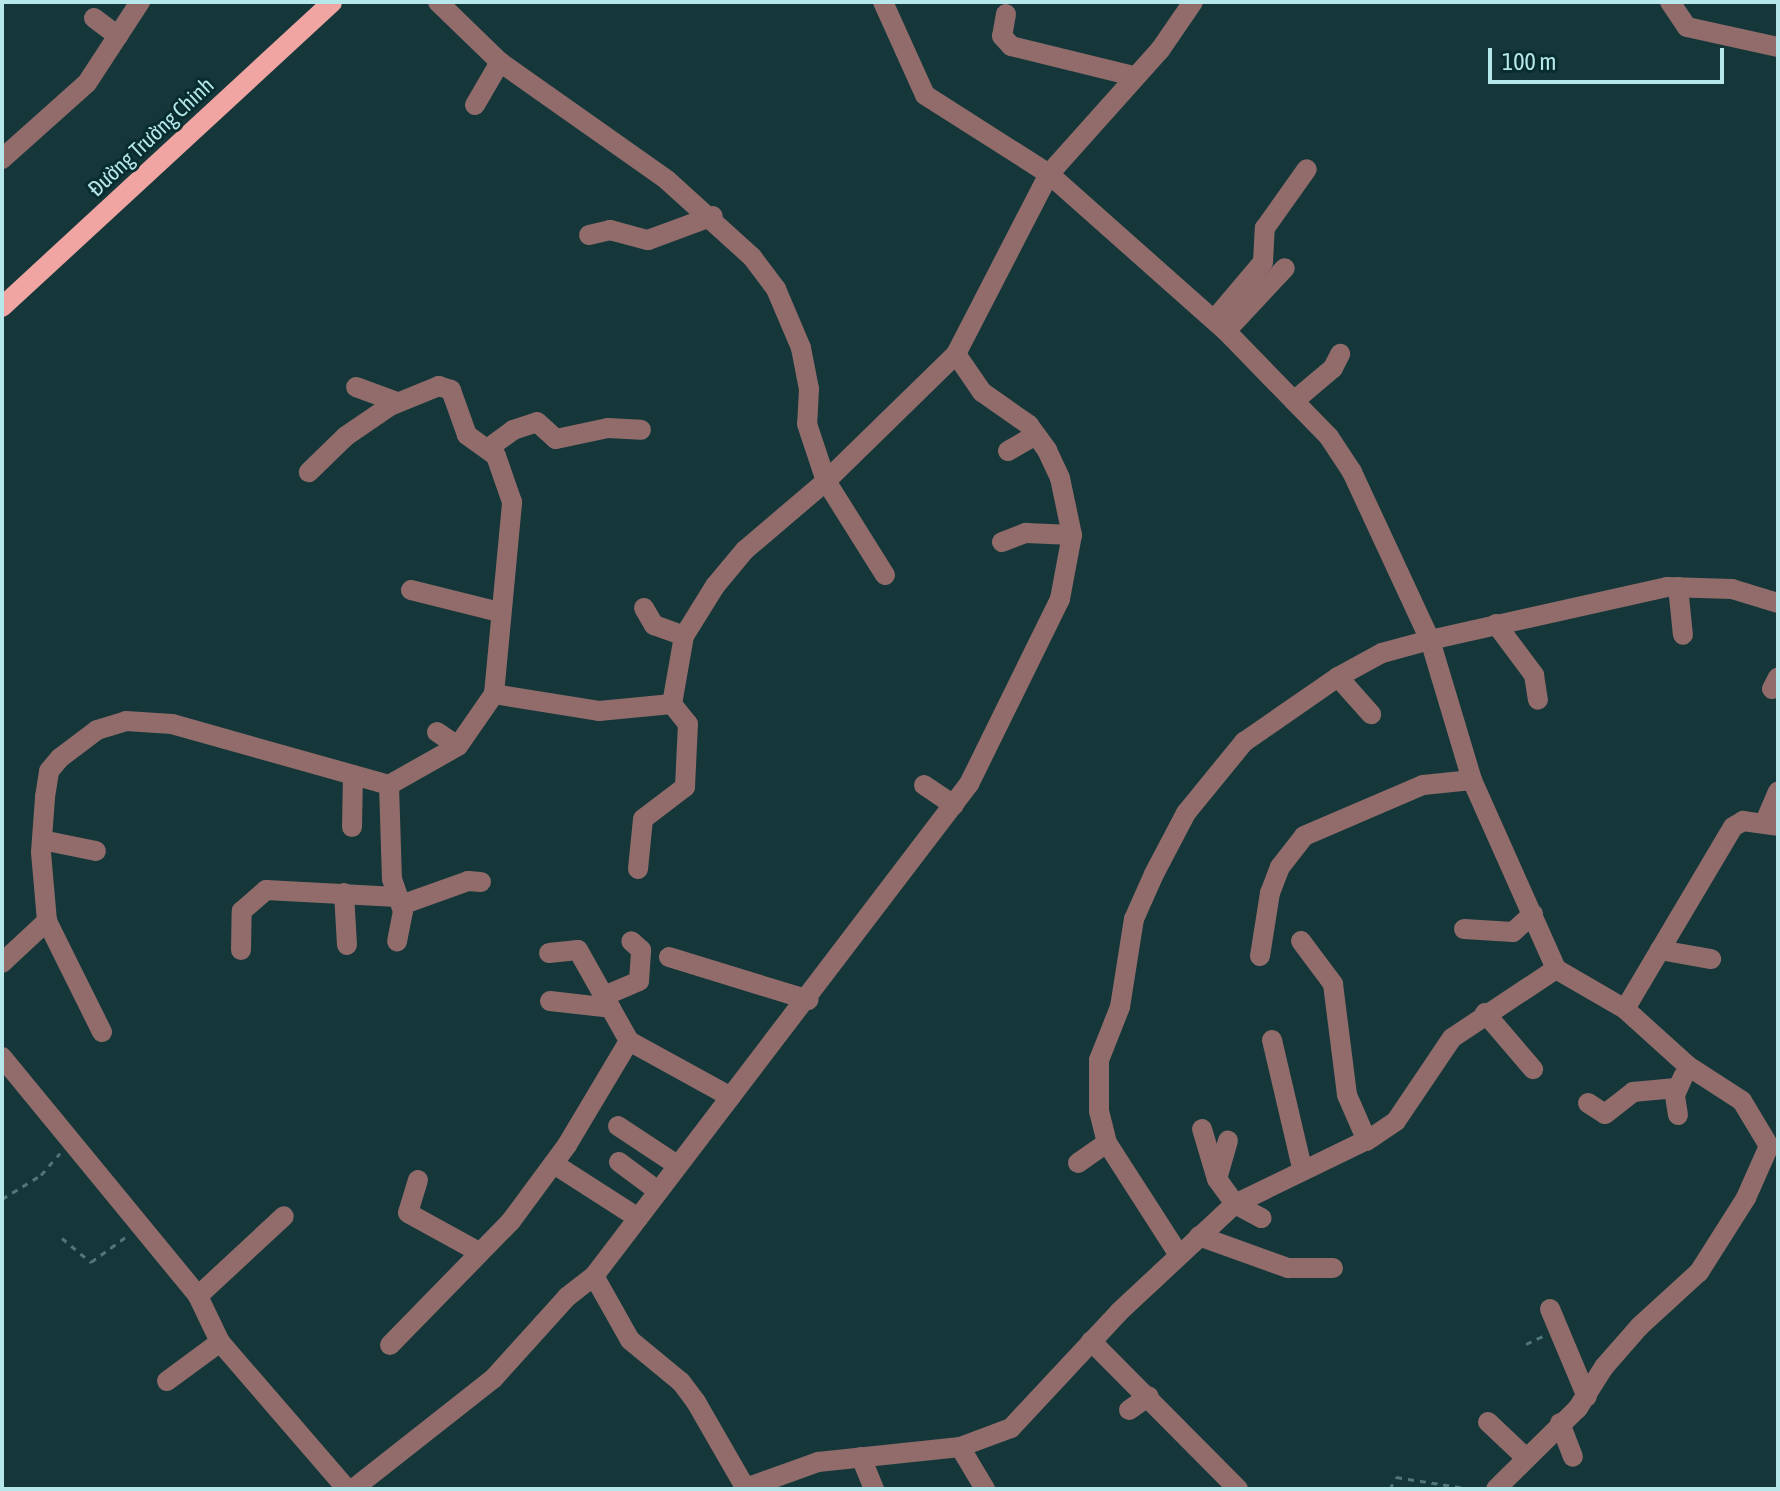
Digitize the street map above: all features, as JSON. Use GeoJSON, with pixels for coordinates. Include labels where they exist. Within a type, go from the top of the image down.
{"type":"FeatureCollection","features":[{"type":"Feature","properties":{"kind":"main road","name":"Đường Trường Chinh"},"geometry":{"type":"LineString","coordinates":[[2,307],[332,2]]}},
{"type":"Feature","properties":{"kind":"street"},"geometry":{"type":"LineString","coordinates":[[2,159],[87,83],[140,2]]}},
{"type":"Feature","properties":{"kind":"street"},"geometry":{"type":"LineString","coordinates":[[438,2],[500,62],[713,216],[752,257],[790,317],[809,389],[807,424],[826,481],[885,575]]}},
{"type":"Feature","properties":{"kind":"street"},"geometry":{"type":"LineString","coordinates":[[883,2],[925,95],[1049,174],[1220,326],[1329,437],[1352,472],[1430,640],[1472,780],[1500,852],[1533,914],[1556,969],[1625,1009],[1688,1066],[1742,1101],[1772,1154],[1731,1225],[1699,1272],[1611,1357],[1587,1397],[1524,1456],[1496,1489]]}},
{"type":"Feature","properties":{"kind":"street"},"geometry":{"type":"LineString","coordinates":[[638,869],[643,819],[678,797],[685,787],[688,724],[672,704],[684,636],[745,550],[826,481],[956,354],[1049,174],[1133,76],[1160,50],[1193,2]]}},
{"type":"Feature","properties":{"kind":"street"},"geometry":{"type":"LineString","coordinates":[[1670,2],[1687,27],[1778,47]]}},
{"type":"Feature","properties":{"kind":"street"},"geometry":{"type":"LineString","coordinates":[[1006,14],[1002,36],[1011,46],[1133,76]]}},
{"type":"Feature","properties":{"kind":"street"},"geometry":{"type":"LineString","coordinates":[[94,18],[118,36]]}},
{"type":"Feature","properties":{"kind":"street"},"geometry":{"type":"LineString","coordinates":[[475,105],[500,62]]}},
{"type":"Feature","properties":{"kind":"street"},"geometry":{"type":"LineString","coordinates":[[1220,326],[1263,262],[1265,228],[1307,169]]}},
{"type":"Feature","properties":{"kind":"street"},"geometry":{"type":"LineString","coordinates":[[589,235],[610,230],[648,240],[713,216]]}},
{"type":"Feature","properties":{"kind":"street"},"geometry":{"type":"LineString","coordinates":[[1220,326],[1285,268]]}},
{"type":"Feature","properties":{"kind":"street"},"geometry":{"type":"LineString","coordinates":[[353,1489],[493,1379],[567,1297],[594,1276],[677,1165],[809,1000],[969,784],[1060,599],[1072,535],[1060,478],[1036,435],[982,392],[956,354]]}},
{"type":"Feature","properties":{"kind":"street"},"geometry":{"type":"LineString","coordinates":[[1294,401],[1333,368],[1340,354]]}},
{"type":"Feature","properties":{"kind":"street"},"geometry":{"type":"LineString","coordinates":[[309,472],[346,436],[397,402],[446,386],[467,435],[473,443],[490,447],[513,430],[537,422],[556,439],[608,428],[641,430]]}},
{"type":"Feature","properties":{"kind":"street"},"geometry":{"type":"LineString","coordinates":[[356,387],[397,402]]}},
{"type":"Feature","properties":{"kind":"street"},"geometry":{"type":"LineString","coordinates":[[1008,451],[1036,435]]}},
{"type":"Feature","properties":{"kind":"street"},"geometry":{"type":"LineString","coordinates":[[102,1032],[47,921],[42,840],[49,771],[97,730],[126,721],[172,724],[389,785],[458,746],[494,694],[499,612],[512,502],[490,447]]}},
{"type":"Feature","properties":{"kind":"street"},"geometry":{"type":"LineString","coordinates":[[1002,542],[1026,533],[1072,535]]}},
{"type":"Feature","properties":{"kind":"street"},"geometry":{"type":"LineString","coordinates":[[1678,587],[1683,635]]}},
{"type":"Feature","properties":{"kind":"street"},"geometry":{"type":"LineString","coordinates":[[1179,1255],[1107,1143],[1099,1111],[1099,1060],[1120,1007],[1134,919],[1154,874],[1186,813],[1244,742],[1338,677],[1382,653],[1430,640],[1619,594],[1678,587],[1732,589],[1778,603]]}},
{"type":"Feature","properties":{"kind":"street"},"geometry":{"type":"LineString","coordinates":[[411,590],[499,612]]}},
{"type":"Feature","properties":{"kind":"street"},"geometry":{"type":"LineString","coordinates":[[644,608],[654,625],[684,636]]}},
{"type":"Feature","properties":{"kind":"street"},"geometry":{"type":"LineString","coordinates":[[1496,624],[1534,675],[1538,700]]}},
{"type":"Feature","properties":{"kind":"street"},"geometry":{"type":"LineString","coordinates":[[1338,677],[1371,714]]}},
{"type":"Feature","properties":{"kind":"street"},"geometry":{"type":"LineString","coordinates":[[494,694],[599,711],[672,704]]}},
{"type":"Feature","properties":{"kind":"street"},"geometry":{"type":"LineString","coordinates":[[437,732],[458,746]]}},
{"type":"Feature","properties":{"kind":"street"},"geometry":{"type":"LineString","coordinates":[[352,827],[353,775]]}},
{"type":"Feature","properties":{"kind":"street"},"geometry":{"type":"LineString","coordinates":[[1260,956],[1270,893],[1280,867],[1304,836],[1423,785],[1472,780]]}},
{"type":"Feature","properties":{"kind":"street"},"geometry":{"type":"LineString","coordinates":[[389,785],[399,901],[397,941]]}},
{"type":"Feature","properties":{"kind":"street"},"geometry":{"type":"LineString","coordinates":[[924,785],[954,805]]}},
{"type":"Feature","properties":{"kind":"street"},"geometry":{"type":"LineString","coordinates":[[1625,1009],[1733,827],[1743,821],[1772,824],[1778,792]]}},
{"type":"Feature","properties":{"kind":"street"},"geometry":{"type":"LineString","coordinates":[[42,840],[96,851]]}},
{"type":"Feature","properties":{"kind":"street"},"geometry":{"type":"LineString","coordinates":[[241,950],[242,911],[266,890],[344,893],[399,901],[468,881],[481,882]]}},
{"type":"Feature","properties":{"kind":"street"},"geometry":{"type":"LineString","coordinates":[[344,893],[347,945]]}},
{"type":"Feature","properties":{"kind":"street"},"geometry":{"type":"LineString","coordinates":[[1464,929],[1513,932],[1533,914]]}},
{"type":"Feature","properties":{"kind":"street"},"geometry":{"type":"LineString","coordinates":[[2,963],[47,921]]}},
{"type":"Feature","properties":{"kind":"street"},"geometry":{"type":"LineString","coordinates":[[550,1001],[608,1002],[639,981],[641,950],[631,941]]}},
{"type":"Feature","properties":{"kind":"street"},"geometry":{"type":"LineString","coordinates":[[1301,941],[1333,984],[1347,1095],[1367,1141]]}},
{"type":"Feature","properties":{"kind":"street"},"geometry":{"type":"LineString","coordinates":[[549,953],[578,950],[629,1041],[731,1097]]}},
{"type":"Feature","properties":{"kind":"street"},"geometry":{"type":"LineString","coordinates":[[1660,950],[1711,959]]}},
{"type":"Feature","properties":{"kind":"street"},"geometry":{"type":"LineString","coordinates":[[669,957],[809,1000]]}},
{"type":"Feature","properties":{"kind":"street"},"geometry":{"type":"LineString","coordinates":[[594,1276],[630,1340],[681,1382],[696,1402],[746,1488],[818,1462],[960,1447],[990,1439],[1028,1414],[1091,1341],[1235,1204],[1302,1168],[1367,1141],[1396,1121],[1452,1038],[1485,1013],[1556,969]]}},
{"type":"Feature","properties":{"kind":"street"},"geometry":{"type":"LineString","coordinates":[[1485,1013],[1533,1069]]}},
{"type":"Feature","properties":{"kind":"street"},"geometry":{"type":"LineString","coordinates":[[1272,1040],[1302,1168]]}},
{"type":"Feature","properties":{"kind":"street"},"geometry":{"type":"LineString","coordinates":[[390,1345],[511,1221],[554,1164],[629,1041]]}},
{"type":"Feature","properties":{"kind":"street"},"geometry":{"type":"LineString","coordinates":[[2,1057],[198,1296],[220,1342],[347,1489]]}},
{"type":"Feature","properties":{"kind":"street"},"geometry":{"type":"LineString","coordinates":[[1678,1115],[1676,1088],[1688,1066]]}},
{"type":"Feature","properties":{"kind":"street"},"geometry":{"type":"LineString","coordinates":[[1588,1103],[1605,1114],[1633,1092],[1676,1088]]}},
{"type":"Feature","properties":{"kind":"street"},"geometry":{"type":"LineString","coordinates":[[618,1126],[677,1165]]}},
{"type":"Feature","properties":{"kind":"street"},"geometry":{"type":"LineString","coordinates":[[1202,1129],[1217,1179],[1235,1204],[1261,1218]]}},
{"type":"Feature","properties":{"kind":"street"},"geometry":{"type":"LineString","coordinates":[[1217,1179],[1228,1141]]}},
{"type":"Feature","properties":{"kind":"street"},"geometry":{"type":"LineString","coordinates":[[1078,1163],[1107,1143]]}},
{"type":"Feature","properties":{"kind":"street"},"geometry":{"type":"LineString","coordinates":[[619,1162],[658,1191]]}},
{"type":"Feature","properties":{"kind":"street"},"geometry":{"type":"LineString","coordinates":[[554,1164],[638,1218]]}},
{"type":"Feature","properties":{"kind":"street"},"geometry":{"type":"LineString","coordinates":[[418,1180],[408,1213],[479,1252]]}},
{"type":"Feature","properties":{"kind":"street"},"geometry":{"type":"LineString","coordinates":[[198,1296],[284,1216]]}},
{"type":"Feature","properties":{"kind":"street"},"geometry":{"type":"LineString","coordinates":[[1199,1236],[1288,1268],[1333,1268]]}},
{"type":"Feature","properties":{"kind":"street"},"geometry":{"type":"LineString","coordinates":[[1550,1309],[1587,1397]]}},
{"type":"Feature","properties":{"kind":"street"},"geometry":{"type":"LineString","coordinates":[[1091,1341],[1238,1489]]}},
{"type":"Feature","properties":{"kind":"street"},"geometry":{"type":"LineString","coordinates":[[167,1381],[220,1342]]}},
{"type":"Feature","properties":{"kind":"street"},"geometry":{"type":"LineString","coordinates":[[1129,1410],[1149,1396]]}},
{"type":"Feature","properties":{"kind":"street"},"geometry":{"type":"LineString","coordinates":[[1560,1423],[1573,1457]]}},
{"type":"Feature","properties":{"kind":"street"},"geometry":{"type":"LineString","coordinates":[[1501,1426],[1524,1456]]}},
{"type":"Feature","properties":{"kind":"street"},"geometry":{"type":"LineString","coordinates":[[960,1447],[985,1489]]}},
{"type":"Feature","properties":{"kind":"street"},"geometry":{"type":"LineString","coordinates":[[861,1457],[874,1489]]}},
{"type":"Feature","properties":{"kind":"path"},"geometry":{"type":"LineString","coordinates":[[2,1199],[53,1165],[66,1134]]}},
{"type":"Feature","properties":{"kind":"path"},"geometry":{"type":"LineString","coordinates":[[62,1238],[91,1262],[140,1227]]}},
{"type":"Feature","properties":{"kind":"path"},"geometry":{"type":"LineString","coordinates":[[1390,1489],[1396,1477],[1471,1489]]}}]}
